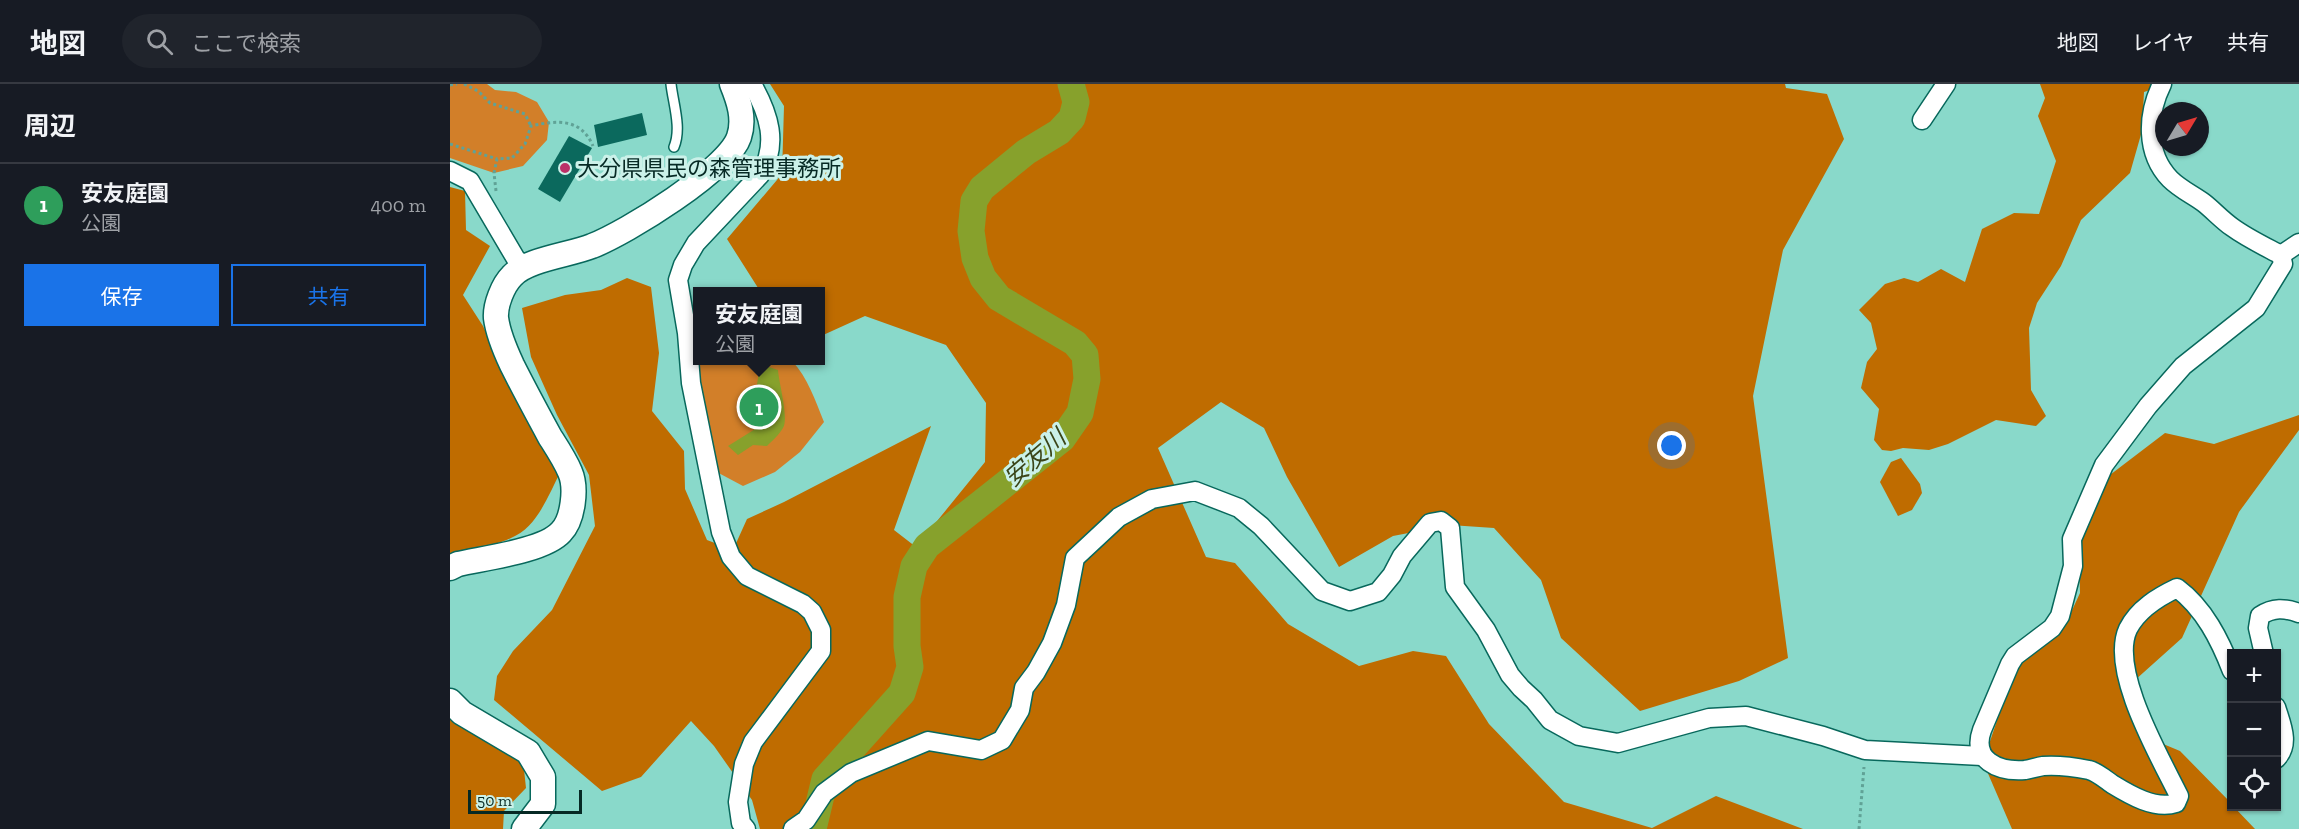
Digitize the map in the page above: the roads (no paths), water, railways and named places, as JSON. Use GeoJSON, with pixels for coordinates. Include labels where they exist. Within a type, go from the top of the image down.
{"type":"FeatureCollection","features":[{"type":"Feature","properties":{"kind":"street"},"geometry":{"type":"LineString","coordinates":[[450,568],[458,564],[539,546],[561,532],[573,510],[572,474],[502,344],[496,316],[502,291],[512,275],[525,266],[576,252],[604,241],[653,212],[712,169],[729,153],[738,139],[742,125],[740,106],[732,84]]}},
{"type":"Feature","properties":{"kind":"street"},"geometry":{"type":"LineString","coordinates":[[746,829],[741,823],[738,802],[744,764],[753,742],[821,651],[821,630],[812,612],[802,604],[747,576],[731,557],[721,532],[691,383],[687,333],[678,280],[683,265],[696,243],[760,175],[768,162],[770,128],[761,100],[752,84]]}},
{"type":"Feature","properties":{"kind":"street"},"geometry":{"type":"LineString","coordinates":[[1922,120],[1946,84]]}},
{"type":"Feature","properties":{"kind":"street"},"geometry":{"type":"LineString","coordinates":[[1982,756],[1978,740],[2010,664],[2016,656],[2052,628],[2060,616],[2073,566],[2072,539],[2104,465],[2148,406],[2183,366],[2256,308],[2283,264],[2281,255],[2229,225],[2203,202],[2181,188],[2162,168],[2152,147],[2150,125],[2162,84]]}},
{"type":"Feature","properties":{"kind":"street"},"geometry":{"type":"LineString","coordinates":[[450,171],[470,181],[516,259],[525,266]]}},
{"type":"Feature","properties":{"kind":"street"},"geometry":{"type":"LineString","coordinates":[[2281,255],[2299,243]]}},
{"type":"Feature","properties":{"kind":"street"},"geometry":{"type":"LineString","coordinates":[[793,829],[806,820],[824,792],[851,773],[928,741],[981,750],[1002,740],[1020,710],[1024,688],[1052,643],[1066,605],[1075,558],[1119,517],[1152,499],[1195,491],[1239,508],[1262,526],[1322,591],[1350,601],[1378,592],[1392,575],[1402,556],[1430,523],[1441,521],[1450,528],[1455,587],[1486,630],[1510,675],[1550,720],[1579,736],[1618,744],[1709,718],[1746,716],[1823,736],[1865,750],[1982,756],[2004,769],[2066,767],[2091,770],[2116,786],[2157,806],[2176,803],[2179,796],[2136,705],[2123,654],[2128,628],[2151,601],[2177,588],[2188,597],[2212,629],[2227,660]]}},
{"type":"Feature","properties":{"kind":"street"},"geometry":{"type":"LineString","coordinates":[[2263,649],[2258,628],[2260,616],[2268,610],[2286,608],[2299,614]]}},
{"type":"Feature","properties":{"kind":"street"},"geometry":{"type":"LineString","coordinates":[[450,701],[462,712],[528,752],[543,777],[543,804],[524,829]]}},
{"type":"Feature","properties":{"kind":"street"},"geometry":{"type":"LineString","coordinates":[[2281,723],[2286,744],[2281,754]]}},
{"type":"Feature","properties":{"kind":"lane"},"geometry":{"type":"LineString","coordinates":[[670,84],[678,138],[674,147]]}},
{"type":"Feature","properties":{"kind":"waterway","name":"安友川"},"geometry":{"type":"LineString","coordinates":[[813,829],[825,779],[902,693],[910,667],[907,646],[907,597],[914,566],[927,546],[1062,439],[1080,413],[1087,379],[1085,355],[1075,343],[999,298],[983,278],[975,258],[971,231],[974,201],[982,188],[1026,152],[1059,132],[1072,118],[1076,102],[1071,84]]}},
{"type":"Feature","properties":{"kind":"place","name":"大分県県民の森管理事務所"},"geometry":{"type":"Point","coordinates":[565,168]}},
{"type":"Feature","properties":{"kind":"place","name":"安友庭園"},"geometry":{"type":"Point","coordinates":[759,407]}}]}
